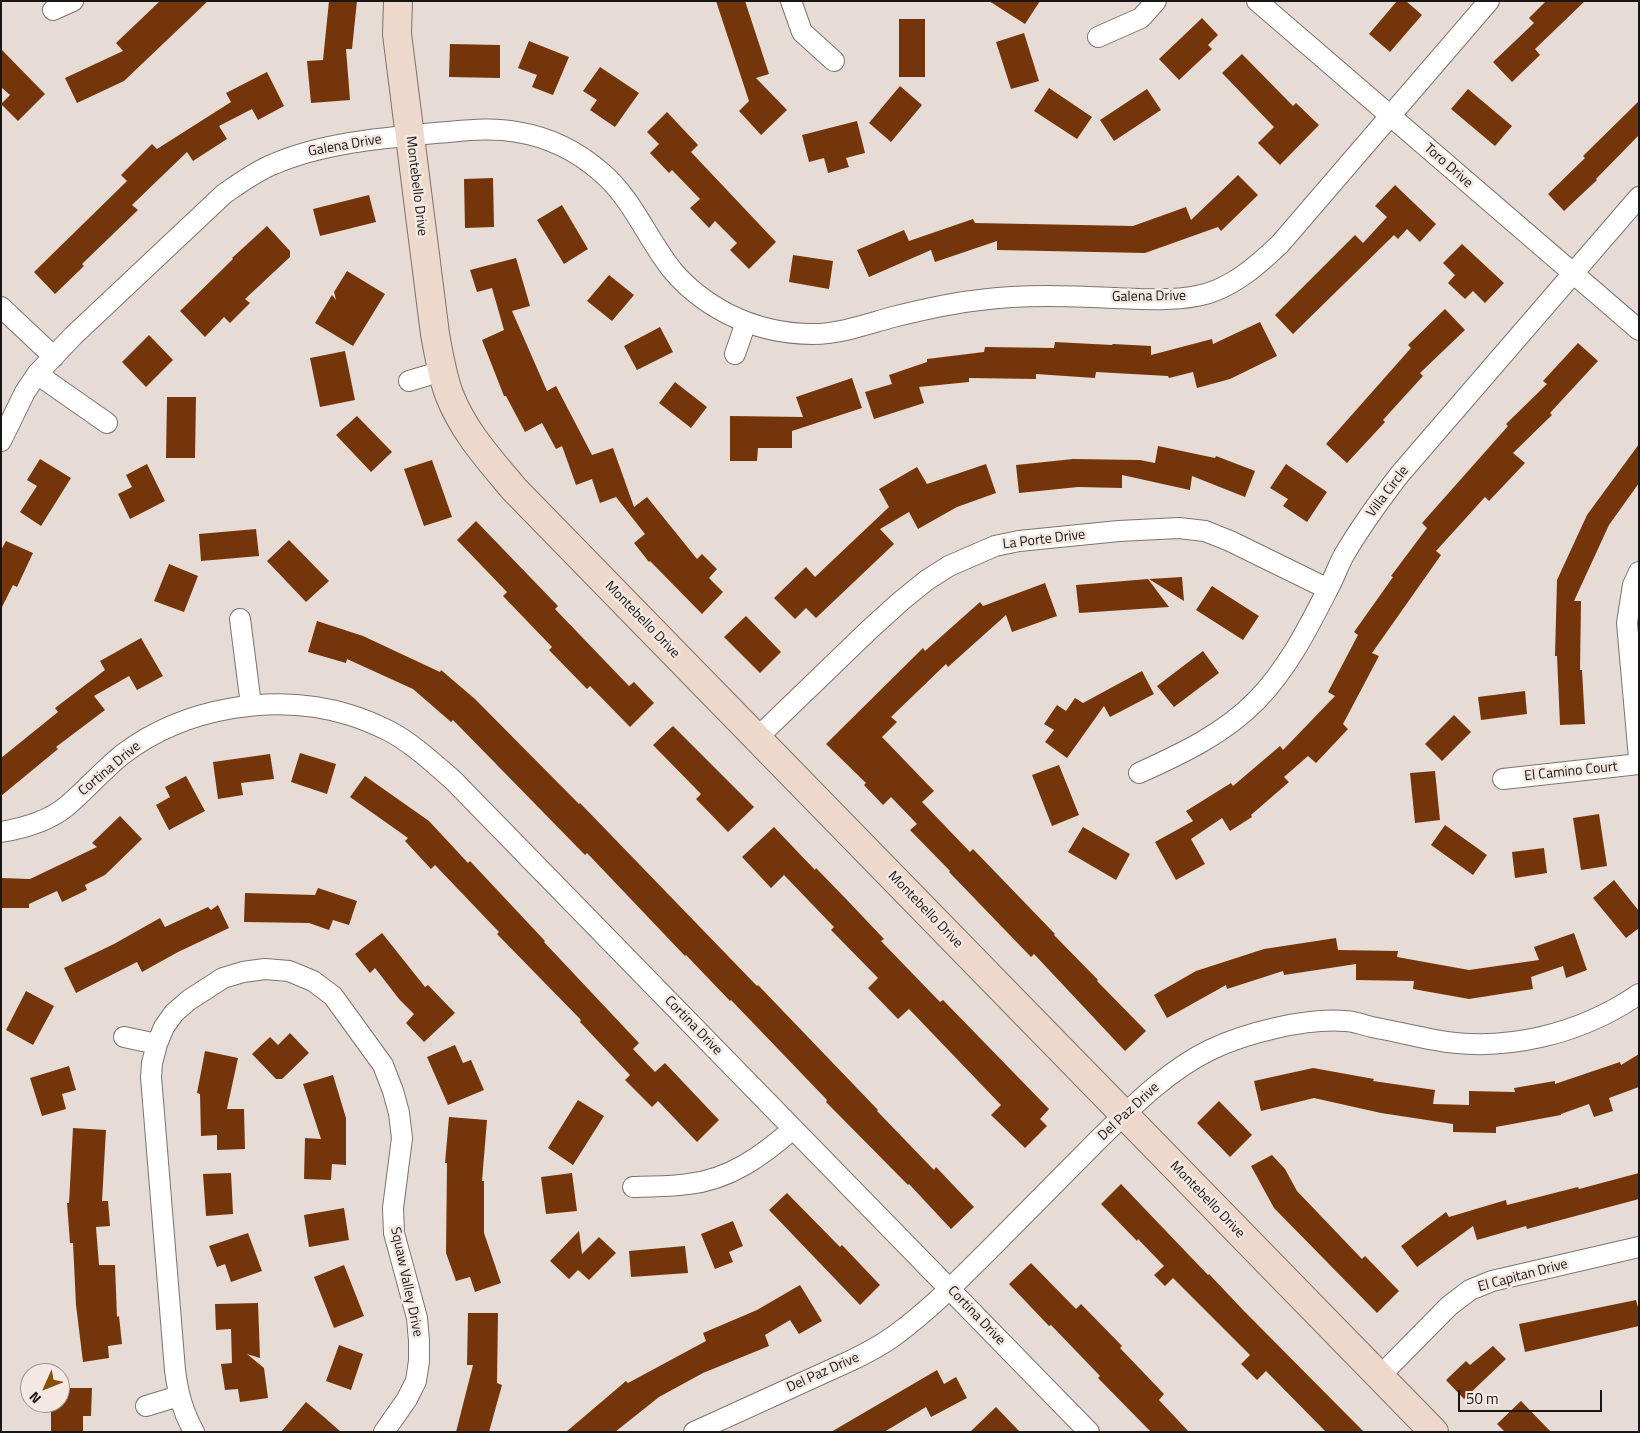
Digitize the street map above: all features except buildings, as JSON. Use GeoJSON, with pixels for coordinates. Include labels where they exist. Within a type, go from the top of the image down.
{"type":"FeatureCollection","features":[{"type":"Feature","properties":{"kind":"street"},"geometry":{"type":"LineString","coordinates":[[53,10],[74,1]]}},
{"type":"Feature","properties":{"kind":"street","name":"Montebello Drive"},"geometry":{"type":"LineString","coordinates":[[398,1],[398,34],[409,135],[435,334],[442,371],[450,396],[461,420],[477,445],[514,489],[1434,1432]]}},
{"type":"Feature","properties":{"kind":"street"},"geometry":{"type":"LineString","coordinates":[[791,1],[802,32],[834,62]]}},
{"type":"Feature","properties":{"kind":"street"},"geometry":{"type":"LineString","coordinates":[[1098,37],[1141,18],[1156,1]]}},
{"type":"Feature","properties":{"kind":"street","name":"Toro Drive"},"geometry":{"type":"LineString","coordinates":[[1257,1],[1639,330]]}},
{"type":"Feature","properties":{"kind":"street","name":"Galena Drive"},"geometry":{"type":"LineString","coordinates":[[1,441],[25,392],[37,374],[73,336],[224,194],[245,179],[271,165],[294,156],[322,148],[409,135],[487,128],[518,132],[552,141],[578,155],[602,172],[622,195],[640,219],[672,270],[689,288],[728,314],[768,329],[813,334],[835,332],[897,316],[981,299],[1060,296],[1149,299],[1199,296],[1224,287],[1243,276],[1280,244],[1489,1]]}},
{"type":"Feature","properties":{"kind":"street","name":"Villa Circle"},"geometry":{"type":"LineString","coordinates":[[1139,773],[1208,739],[1256,701],[1275,680],[1293,655],[1344,556],[1388,489],[1639,197]]}},
{"type":"Feature","properties":{"kind":"street"},"geometry":{"type":"LineString","coordinates":[[1,306],[54,357]]}},
{"type":"Feature","properties":{"kind":"street"},"geometry":{"type":"LineString","coordinates":[[735,354],[746,322]]}},
{"type":"Feature","properties":{"kind":"street"},"geometry":{"type":"LineString","coordinates":[[409,381],[442,371]]}},
{"type":"Feature","properties":{"kind":"street"},"geometry":{"type":"LineString","coordinates":[[37,374],[107,423]]}},
{"type":"Feature","properties":{"kind":"street","name":"La Porte Drive"},"geometry":{"type":"LineString","coordinates":[[757,738],[869,630],[920,585],[949,566],[996,546],[1019,541],[1119,531],[1179,528],[1205,531],[1230,541],[1328,589]]}},
{"type":"Feature","properties":{"kind":"street"},"geometry":{"type":"LineString","coordinates":[[1639,572],[1633,585],[1627,622],[1639,758]]}},
{"type":"Feature","properties":{"kind":"street"},"geometry":{"type":"LineString","coordinates":[[240,619],[251,705]]}},
{"type":"Feature","properties":{"kind":"street","name":"Cortina Drive"},"geometry":{"type":"LineString","coordinates":[[1,832],[20,829],[42,821],[66,807],[124,754],[176,724],[206,714],[251,705],[287,704],[320,708],[351,715],[390,732],[419,751],[452,779],[1089,1432]]}},
{"type":"Feature","properties":{"kind":"street","name":"El Camino Court"},"geometry":{"type":"LineString","coordinates":[[1503,779],[1639,764]]}},
{"type":"Feature","properties":{"kind":"street","name":"Squaw Valley Drive"},"geometry":{"type":"LineString","coordinates":[[194,1432],[184,1415],[175,1370],[151,1077],[152,1063],[164,1027],[174,1013],[223,978],[243,972],[265,969],[289,971],[313,981],[333,996],[383,1066],[393,1091],[399,1114],[402,1138],[393,1208],[394,1233],[417,1318],[419,1361],[416,1381],[407,1399],[384,1432]]}},
{"type":"Feature","properties":{"kind":"street","name":"Del Paz Drive"},"geometry":{"type":"LineString","coordinates":[[694,1432],[872,1350],[894,1336],[950,1290],[1158,1084],[1182,1066],[1209,1050],[1238,1038],[1269,1029],[1313,1022],[1345,1021],[1438,1041],[1465,1044],[1523,1041],[1578,1026],[1603,1015],[1639,994]]}},
{"type":"Feature","properties":{"kind":"street"},"geometry":{"type":"LineString","coordinates":[[124,1037],[157,1044]]}},
{"type":"Feature","properties":{"kind":"street"},"geometry":{"type":"LineString","coordinates":[[633,1187],[689,1184],[724,1176],[770,1149],[793,1129]]}},
{"type":"Feature","properties":{"kind":"street","name":"El Capitan Drive"},"geometry":{"type":"LineString","coordinates":[[1380,1376],[1449,1306],[1470,1290],[1492,1281],[1639,1247]]}},
{"type":"Feature","properties":{"kind":"street"},"geometry":{"type":"LineString","coordinates":[[146,1406],[179,1396]]}}]}
